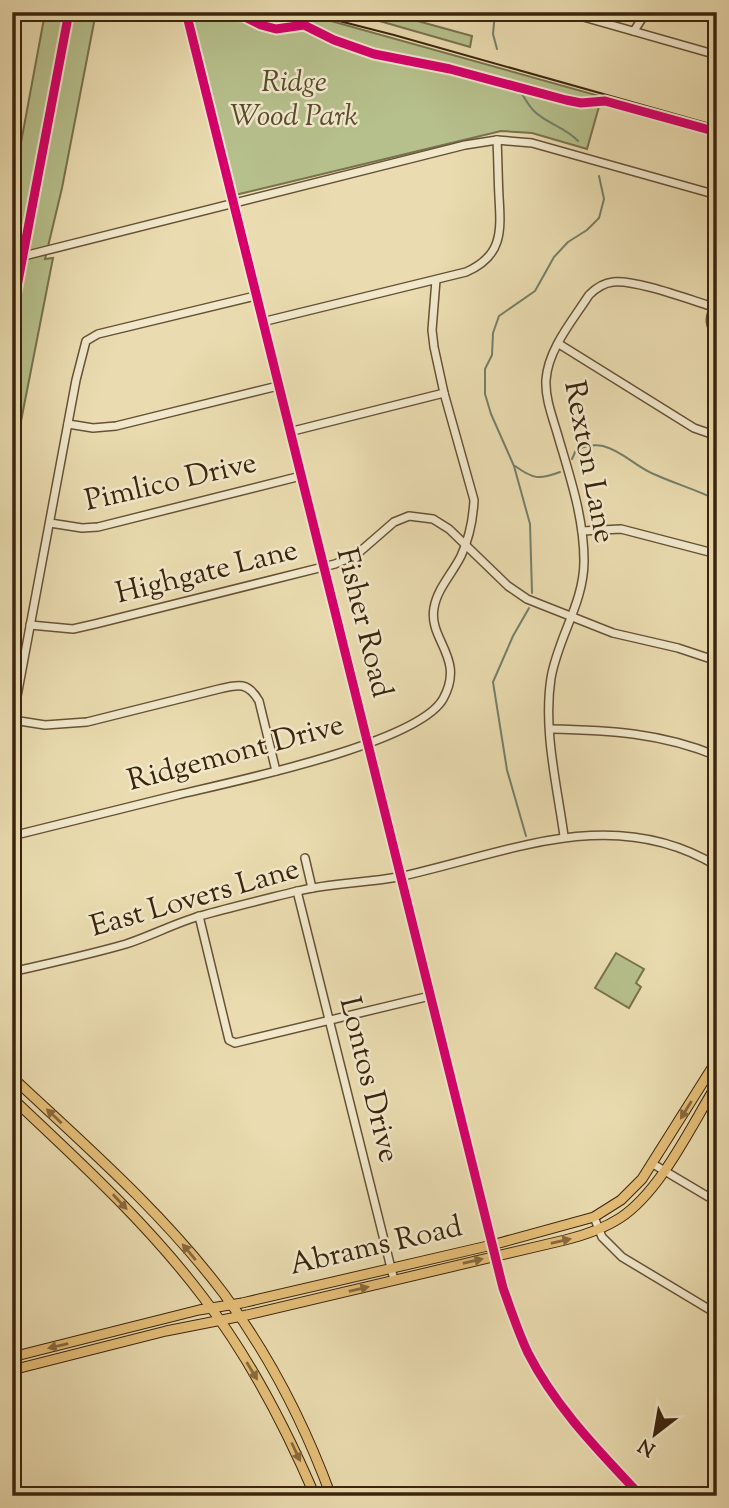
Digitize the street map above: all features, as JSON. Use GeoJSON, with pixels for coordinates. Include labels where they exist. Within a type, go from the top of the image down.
{"type":"FeatureCollection","features":[{"type":"Feature","properties":{"kind":"main road","name":"Abrams Road"},"geometry":{"type":"LineString","coordinates":[[12,1357],[212,1308],[492,1245],[594,1217],[628,1195],[653,1164],[717,1059]]}},
{"type":"Feature","properties":{"kind":"main road"},"geometry":{"type":"LineString","coordinates":[[12,1077],[161,1220],[232,1305],[285,1392],[331,1496]]}},
{"type":"Feature","properties":{"kind":"main road","name":"Abrams Road"},"geometry":{"type":"LineString","coordinates":[[12,1370],[599,1230],[622,1217],[636,1205],[664,1170],[716,1088]]}},
{"type":"Feature","properties":{"kind":"main road"},"geometry":{"type":"LineString","coordinates":[[12,1098],[76,1158],[163,1248],[212,1308],[282,1423],[315,1496]]}},
{"type":"Feature","properties":{"kind":"main road"},"geometry":{"type":"LineString","coordinates":[[76,1158],[87,1147]]}},
{"type":"Feature","properties":{"kind":"main road"},"geometry":{"type":"LineString","coordinates":[[628,1195],[636,1205]]}},
{"type":"Feature","properties":{"kind":"main road"},"geometry":{"type":"LineString","coordinates":[[93,1337],[95,1349]]}},
{"type":"Feature","properties":{"kind":"main road"},"geometry":{"type":"LineString","coordinates":[[309,1482],[324,1476]]}},
{"type":"Feature","properties":{"kind":"street","name":"Fisher Road"},"geometry":{"type":"LineString","coordinates":[[186,12],[494,1256],[518,1328],[544,1381],[583,1434],[641,1496]]}},
{"type":"Feature","properties":{"kind":"street"},"geometry":{"type":"LineString","coordinates":[[566,12],[717,54]]}},
{"type":"Feature","properties":{"kind":"street"},"geometry":{"type":"LineString","coordinates":[[634,31],[646,12]]}},
{"type":"Feature","properties":{"kind":"street"},"geometry":{"type":"LineString","coordinates":[[262,322],[475,268],[491,255],[500,225],[497,140]]}},
{"type":"Feature","properties":{"kind":"street"},"geometry":{"type":"LineString","coordinates":[[12,259],[465,145],[497,140],[531,143],[717,195]]}},
{"type":"Feature","properties":{"kind":"street","name":"Ridgemont Drive"},"geometry":{"type":"LineString","coordinates":[[12,836],[327,757],[415,723],[428,715],[443,699],[450,676],[450,662],[436,626],[434,607],[465,544],[474,500],[444,393],[432,330],[436,279]]}},
{"type":"Feature","properties":{"kind":"street","name":"Rexton Lane"},"geometry":{"type":"LineString","coordinates":[[564,836],[550,729],[551,679],[583,579],[582,531],[546,390],[548,369],[559,344],[589,295],[610,282],[628,282],[715,307]]}},
{"type":"Feature","properties":{"kind":"street"},"geometry":{"type":"LineString","coordinates":[[255,296],[98,334],[86,341],[13,722],[45,725],[87,722],[236,685],[245,686],[254,691],[259,701],[276,771]]}},
{"type":"Feature","properties":{"kind":"street"},"geometry":{"type":"LineString","coordinates":[[715,307],[710,318],[710,327],[717,336]]}},
{"type":"Feature","properties":{"kind":"street"},"geometry":{"type":"LineString","coordinates":[[559,344],[694,428],[717,436]]}},
{"type":"Feature","properties":{"kind":"street"},"geometry":{"type":"LineString","coordinates":[[68,424],[93,428],[116,426],[278,386]]}},
{"type":"Feature","properties":{"kind":"street"},"geometry":{"type":"LineString","coordinates":[[289,432],[444,393]]}},
{"type":"Feature","properties":{"kind":"street","name":"Pimlico Drive"},"geometry":{"type":"LineString","coordinates":[[50,523],[82,528],[98,527],[301,476]]}},
{"type":"Feature","properties":{"kind":"street","name":"Highgate Lane"},"geometry":{"type":"LineString","coordinates":[[30,625],[73,629],[323,566],[356,555],[388,525],[409,516],[432,519],[449,529],[516,593],[613,633],[678,648],[717,661]]}},
{"type":"Feature","properties":{"kind":"street"},"geometry":{"type":"LineString","coordinates":[[582,531],[621,529],[717,554]]}},
{"type":"Feature","properties":{"kind":"street"},"geometry":{"type":"LineString","coordinates":[[550,729],[617,730],[636,733],[717,756]]}},
{"type":"Feature","properties":{"kind":"street","name":"East Lovers Lane"},"geometry":{"type":"LineString","coordinates":[[12,972],[122,945],[199,916],[297,891],[373,882],[564,836],[635,836],[682,849],[717,866]]}},
{"type":"Feature","properties":{"kind":"street"},"geometry":{"type":"LineString","coordinates":[[305,858],[312,888]]}},
{"type":"Feature","properties":{"kind":"street","name":"Lontos Drive"},"geometry":{"type":"LineString","coordinates":[[297,891],[394,1280]]}},
{"type":"Feature","properties":{"kind":"street"},"geometry":{"type":"LineString","coordinates":[[199,916],[229,1040],[235,1043],[430,996]]}},
{"type":"Feature","properties":{"kind":"street"},"geometry":{"type":"LineString","coordinates":[[703,1083],[716,1088]]}},
{"type":"Feature","properties":{"kind":"street"},"geometry":{"type":"LineString","coordinates":[[653,1164],[717,1202]]}},
{"type":"Feature","properties":{"kind":"street"},"geometry":{"type":"LineString","coordinates":[[594,1217],[610,1248],[717,1314]]}},
{"type":"Feature","properties":{"kind":"green space"},"geometry":{"type":"Polygon","coordinates":[[[96,12],[62,188],[45,259],[53,258],[12,467],[12,191],[45,13],[96,12]]]}},
{"type":"Feature","properties":{"kind":"green space","name":"Ridge Wood Park"},"geometry":{"type":"Polygon","coordinates":[[[190,12],[306,14],[717,129],[717,135],[600,103],[587,149],[532,133],[501,131],[235,195],[190,12]]]}},
{"type":"Feature","properties":{"kind":"green space"},"geometry":{"type":"Polygon","coordinates":[[[348,12],[385,12],[472,36],[470,47],[348,12]]]}},
{"type":"Feature","properties":{"kind":"green space"},"geometry":{"type":"Polygon","coordinates":[[[616,953],[644,969],[636,983],[641,987],[629,1008],[595,988],[616,953]]]}},
{"type":"Feature","properties":{"kind":"waterway"},"geometry":{"type":"LineString","coordinates":[[495,12],[493,34],[497,49]]}},
{"type":"Feature","properties":{"kind":"waterway"},"geometry":{"type":"LineString","coordinates":[[520,91],[539,115],[578,141]]}},
{"type":"Feature","properties":{"kind":"waterway"},"geometry":{"type":"LineString","coordinates":[[532,593],[530,524],[514,466],[485,394],[485,369],[492,355],[493,333],[499,316],[535,291],[554,257],[568,242],[587,230],[599,218],[604,199],[599,176]]}},
{"type":"Feature","properties":{"kind":"waterway"},"geometry":{"type":"LineString","coordinates":[[572,459],[576,450],[592,445],[603,446],[649,472],[717,500]]}},
{"type":"Feature","properties":{"kind":"waterway"},"geometry":{"type":"LineString","coordinates":[[515,466],[536,477],[560,472]]}},
{"type":"Feature","properties":{"kind":"waterway"},"geometry":{"type":"LineString","coordinates":[[526,836],[507,770],[493,682],[513,636],[529,608]]}},
{"type":"Feature","properties":{"kind":"tram line"},"geometry":{"type":"LineString","coordinates":[[304,12],[717,126]]}},
{"type":"Feature","properties":{"kind":"cycle path"},"geometry":{"type":"LineString","coordinates":[[12,313],[69,12]]}},
{"type":"Feature","properties":{"kind":"cycle path"},"geometry":{"type":"LineString","coordinates":[[186,12],[503,1288],[528,1353],[539,1373],[579,1428],[641,1496]]}},
{"type":"Feature","properties":{"kind":"cycle path"},"geometry":{"type":"LineString","coordinates":[[198,12],[243,16],[276,29],[304,25],[334,40],[374,54],[450,69],[566,100],[581,103],[605,101],[717,132]]}}]}
